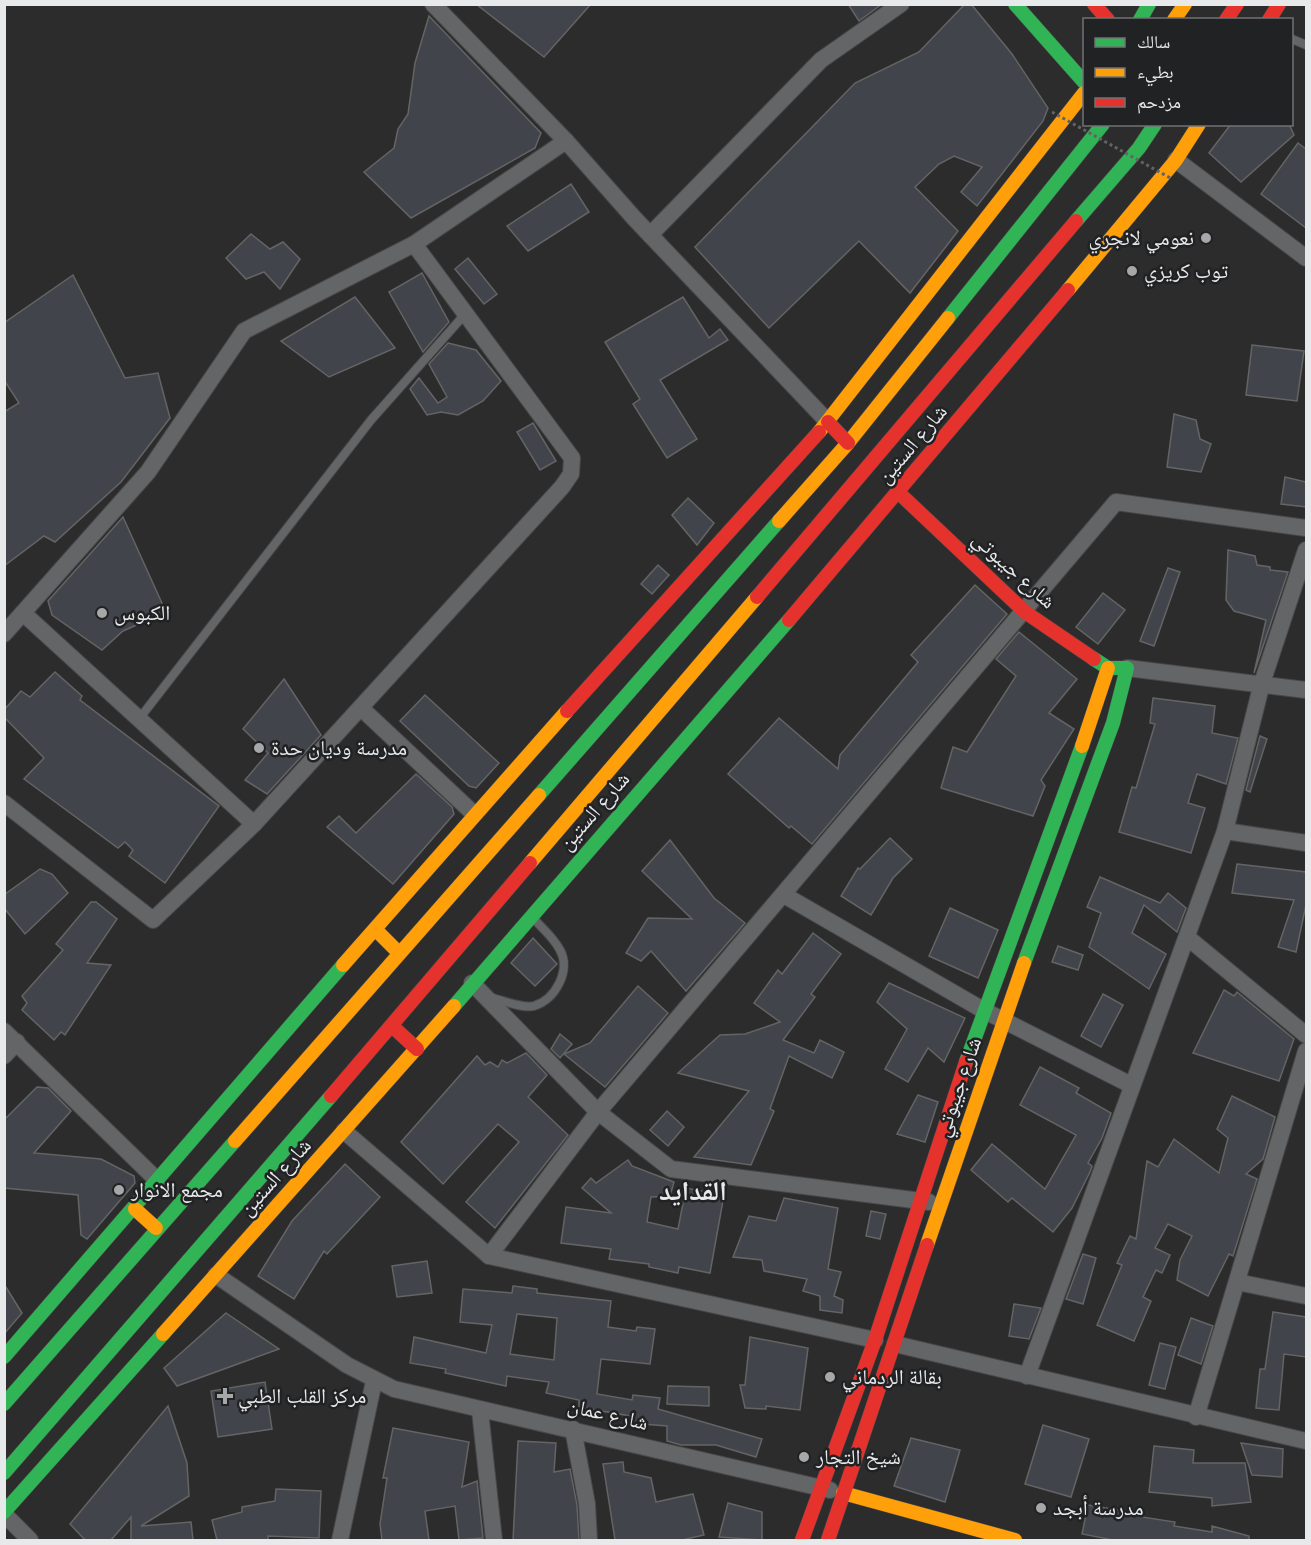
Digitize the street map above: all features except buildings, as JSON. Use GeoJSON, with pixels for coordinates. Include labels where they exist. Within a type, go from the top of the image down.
{"type":"FeatureCollection","features":[{"type":"Feature","properties":{"kind":"main road"},"geometry":{"type":"LineString","coordinates":[[1015,4],[1083,81]]}},
{"type":"Feature","properties":{"kind":"main road"},"geometry":{"type":"LineString","coordinates":[[1094,4],[1105,18]]}},
{"type":"Feature","properties":{"kind":"main road"},"geometry":{"type":"LineString","coordinates":[[1141,18],[1149,4]]}},
{"type":"Feature","properties":{"kind":"main road"},"geometry":{"type":"LineString","coordinates":[[1175,18],[1185,4]]}},
{"type":"Feature","properties":{"kind":"main road"},"geometry":{"type":"LineString","coordinates":[[1227,18],[1237,4]]}},
{"type":"Feature","properties":{"kind":"main road"},"geometry":{"type":"LineString","coordinates":[[1270,18],[1279,4]]}},
{"type":"Feature","properties":{"kind":"main road"},"geometry":{"type":"LineString","coordinates":[[4,1357],[135,1209],[474,814],[828,422],[1083,94]]}},
{"type":"Feature","properties":{"kind":"main road"},"geometry":{"type":"LineString","coordinates":[[4,1404],[156,1228],[848,443],[1101,126]]}},
{"type":"Feature","properties":{"kind":"main road","name":"شارع الستين"},"geometry":{"type":"LineString","coordinates":[[4,1473],[392,1026],[1139,148],[1154,126]]}},
{"type":"Feature","properties":{"kind":"main road","name":"شارع الستين"},"geometry":{"type":"LineString","coordinates":[[4,1513],[417,1049],[899,493],[1176,160],[1198,126]]}},
{"type":"Feature","properties":{"kind":"main road"},"geometry":{"type":"LineString","coordinates":[[828,422],[848,443]]}},
{"type":"Feature","properties":{"kind":"main road","name":"شارع جيبوتي"},"geometry":{"type":"LineString","coordinates":[[802,1540],[875,1340],[983,1010],[1094,715],[1108,668],[1025,612],[899,493]]}},
{"type":"Feature","properties":{"kind":"main road"},"geometry":{"type":"LineString","coordinates":[[1108,668],[1127,668]]}},
{"type":"Feature","properties":{"kind":"main road","name":"شارع جيبوتي"},"geometry":{"type":"LineString","coordinates":[[828,1540],[1003,1020],[1113,723],[1127,668]]}},
{"type":"Feature","properties":{"kind":"main road"},"geometry":{"type":"LineString","coordinates":[[376,930],[399,953]]}},
{"type":"Feature","properties":{"kind":"main road"},"geometry":{"type":"LineString","coordinates":[[392,1026],[417,1049]]}},
{"type":"Feature","properties":{"kind":"main road"},"geometry":{"type":"LineString","coordinates":[[135,1209],[156,1228]]}},
{"type":"Feature","properties":{"kind":"main road"},"geometry":{"type":"LineString","coordinates":[[875,1340],[895,1344]]}},
{"type":"Feature","properties":{"kind":"main road"},"geometry":{"type":"LineString","coordinates":[[21,1454],[39,1472]]}},
{"type":"Feature","properties":{"kind":"main road","name":"شارع عمان"},"geometry":{"type":"LineString","coordinates":[[843,1493],[1015,1540]]}},
{"type":"Feature","properties":{"kind":"street"},"geometry":{"type":"LineString","coordinates":[[433,4],[566,141],[650,235],[828,422]]}},
{"type":"Feature","properties":{"kind":"street"},"geometry":{"type":"LineString","coordinates":[[650,235],[821,60],[901,4]]}},
{"type":"Feature","properties":{"kind":"street"},"geometry":{"type":"LineString","coordinates":[[4,634],[148,472],[244,331],[414,243],[566,141]]}},
{"type":"Feature","properties":{"kind":"street"},"geometry":{"type":"LineString","coordinates":[[1176,160],[1306,258]]}},
{"type":"Feature","properties":{"kind":"street"},"geometry":{"type":"LineString","coordinates":[[4,803],[153,920],[254,824],[571,474],[572,458],[414,243]]}},
{"type":"Feature","properties":{"kind":"street"},"geometry":{"type":"LineString","coordinates":[[489,1256],[598,1112],[1025,612],[1116,502],[1306,528]]}},
{"type":"Feature","properties":{"kind":"street"},"geometry":{"type":"LineString","coordinates":[[1027,1376],[1225,831],[1262,683],[1306,550]]}},
{"type":"Feature","properties":{"kind":"street"},"geometry":{"type":"LineString","coordinates":[[23,613],[254,824]]}},
{"type":"Feature","properties":{"kind":"street"},"geometry":{"type":"LineString","coordinates":[[1127,668],[1306,690]]}},
{"type":"Feature","properties":{"kind":"street"},"geometry":{"type":"LineString","coordinates":[[361,708],[474,814]]}},
{"type":"Feature","properties":{"kind":"street"},"geometry":{"type":"LineString","coordinates":[[1225,831],[1306,843]]}},
{"type":"Feature","properties":{"kind":"street"},"geometry":{"type":"LineString","coordinates":[[784,895],[983,1010],[1131,1085]]}},
{"type":"Feature","properties":{"kind":"street"},"geometry":{"type":"LineString","coordinates":[[1188,938],[1306,1035]]}},
{"type":"Feature","properties":{"kind":"street"},"geometry":{"type":"LineString","coordinates":[[472,983],[598,1112],[671,1169],[940,1204]]}},
{"type":"Feature","properties":{"kind":"street"},"geometry":{"type":"LineString","coordinates":[[4,1031],[158,1181]]}},
{"type":"Feature","properties":{"kind":"street"},"geometry":{"type":"LineString","coordinates":[[4,1056],[17,1042]]}},
{"type":"Feature","properties":{"kind":"street"},"geometry":{"type":"LineString","coordinates":[[1196,1417],[1306,1051]]}},
{"type":"Feature","properties":{"kind":"street"},"geometry":{"type":"LineString","coordinates":[[344,1131],[489,1256],[875,1340]]}},
{"type":"Feature","properties":{"kind":"street","name":"شارع عمان"},"geometry":{"type":"LineString","coordinates":[[216,1275],[374,1381],[424,1398],[573,1429],[843,1493]]}},
{"type":"Feature","properties":{"kind":"street"},"geometry":{"type":"LineString","coordinates":[[1237,1282],[1306,1296]]}},
{"type":"Feature","properties":{"kind":"street"},"geometry":{"type":"LineString","coordinates":[[895,1344],[1196,1417],[1306,1441]]}},
{"type":"Feature","properties":{"kind":"street"},"geometry":{"type":"LineString","coordinates":[[340,1540],[374,1381]]}},
{"type":"Feature","properties":{"kind":"street"},"geometry":{"type":"LineString","coordinates":[[480,1411],[494,1540]]}},
{"type":"Feature","properties":{"kind":"street"},"geometry":{"type":"LineString","coordinates":[[573,1429],[587,1504],[589,1540]]}},
{"type":"Feature","properties":{"kind":"street"},"geometry":{"type":"LineString","coordinates":[[4,1513],[30,1540]]}},
{"type":"Feature","properties":{"kind":"lane"},"geometry":{"type":"LineString","coordinates":[[139,718],[371,420],[465,313]]}},
{"type":"Feature","properties":{"kind":"lane"},"geometry":{"type":"LineString","coordinates":[[484,996],[533,1006],[547,999],[563,976],[565,965],[560,949],[531,915]]}},
{"type":"Feature","properties":{"kind":"path"},"geometry":{"type":"LineString","coordinates":[[1052,112],[1172,179]]}},
{"type":"Feature","properties":{"kind":"traffic: fast"},"geometry":{"type":"LineString","coordinates":[[1015,4],[1083,81]]}},
{"type":"Feature","properties":{"kind":"traffic: fast"},"geometry":{"type":"LineString","coordinates":[[1141,18],[1149,4]]}},
{"type":"Feature","properties":{"kind":"traffic: fast"},"geometry":{"type":"LineString","coordinates":[[948,318],[1101,126]]}},
{"type":"Feature","properties":{"kind":"traffic: fast"},"geometry":{"type":"LineString","coordinates":[[1076,221],[1139,148],[1154,126]]}},
{"type":"Feature","properties":{"kind":"traffic: fast"},"geometry":{"type":"LineString","coordinates":[[539,795],[779,521]]}},
{"type":"Feature","properties":{"kind":"traffic: fast"},"geometry":{"type":"LineString","coordinates":[[454,1006],[789,620]]}},
{"type":"Feature","properties":{"kind":"traffic: fast"},"geometry":{"type":"LineString","coordinates":[[1024,963],[1113,723],[1127,668],[1108,668],[1094,659]]}},
{"type":"Feature","properties":{"kind":"traffic: fast"},"geometry":{"type":"LineString","coordinates":[[966,1062],[1082,746]]}},
{"type":"Feature","properties":{"kind":"traffic: fast"},"geometry":{"type":"LineString","coordinates":[[4,1357],[343,965]]}},
{"type":"Feature","properties":{"kind":"traffic: fast"},"geometry":{"type":"LineString","coordinates":[[4,1473],[331,1096]]}},
{"type":"Feature","properties":{"kind":"traffic: fast"},"geometry":{"type":"LineString","coordinates":[[4,1404],[235,1141]]}},
{"type":"Feature","properties":{"kind":"traffic: fast"},"geometry":{"type":"LineString","coordinates":[[4,1512],[163,1334]]}},
{"type":"Feature","properties":{"kind":"traffic: slow"},"geometry":{"type":"LineString","coordinates":[[1175,18],[1185,4]]}},
{"type":"Feature","properties":{"kind":"traffic: slow"},"geometry":{"type":"LineString","coordinates":[[819,432],[1083,94]]}},
{"type":"Feature","properties":{"kind":"traffic: slow"},"geometry":{"type":"LineString","coordinates":[[1068,290],[1176,160],[1198,126]]}},
{"type":"Feature","properties":{"kind":"traffic: slow"},"geometry":{"type":"LineString","coordinates":[[779,521],[848,443],[948,318]]}},
{"type":"Feature","properties":{"kind":"traffic: slow"},"geometry":{"type":"LineString","coordinates":[[530,863],[757,597]]}},
{"type":"Feature","properties":{"kind":"traffic: slow"},"geometry":{"type":"LineString","coordinates":[[1082,746],[1108,668]]}},
{"type":"Feature","properties":{"kind":"traffic: slow"},"geometry":{"type":"LineString","coordinates":[[343,965],[567,711]]}},
{"type":"Feature","properties":{"kind":"traffic: slow"},"geometry":{"type":"LineString","coordinates":[[235,1141],[539,795]]}},
{"type":"Feature","properties":{"kind":"traffic: slow"},"geometry":{"type":"LineString","coordinates":[[376,930],[399,953]]}},
{"type":"Feature","properties":{"kind":"traffic: slow"},"geometry":{"type":"LineString","coordinates":[[927,1245],[1024,963]]}},
{"type":"Feature","properties":{"kind":"traffic: slow"},"geometry":{"type":"LineString","coordinates":[[163,1334],[454,1006]]}},
{"type":"Feature","properties":{"kind":"traffic: slow"},"geometry":{"type":"LineString","coordinates":[[135,1209],[156,1228]]}},
{"type":"Feature","properties":{"kind":"traffic: slow"},"geometry":{"type":"LineString","coordinates":[[843,1493],[1015,1540]]}},
{"type":"Feature","properties":{"kind":"traffic: jam"},"geometry":{"type":"LineString","coordinates":[[1094,4],[1106,18]]}},
{"type":"Feature","properties":{"kind":"traffic: jam"},"geometry":{"type":"LineString","coordinates":[[1227,18],[1237,4]]}},
{"type":"Feature","properties":{"kind":"traffic: jam"},"geometry":{"type":"LineString","coordinates":[[1270,18],[1279,4]]}},
{"type":"Feature","properties":{"kind":"traffic: jam"},"geometry":{"type":"LineString","coordinates":[[757,597],[1076,221]]}},
{"type":"Feature","properties":{"kind":"traffic: jam"},"geometry":{"type":"LineString","coordinates":[[789,620],[1068,290]]}},
{"type":"Feature","properties":{"kind":"traffic: jam"},"geometry":{"type":"LineString","coordinates":[[828,422],[848,443]]}},
{"type":"Feature","properties":{"kind":"traffic: jam"},"geometry":{"type":"LineString","coordinates":[[567,711],[819,432]]}},
{"type":"Feature","properties":{"kind":"traffic: jam"},"geometry":{"type":"LineString","coordinates":[[899,493],[1025,612],[1094,659]]}},
{"type":"Feature","properties":{"kind":"traffic: jam"},"geometry":{"type":"LineString","coordinates":[[331,1096],[530,863]]}},
{"type":"Feature","properties":{"kind":"traffic: jam"},"geometry":{"type":"LineString","coordinates":[[392,1026],[417,1049]]}},
{"type":"Feature","properties":{"kind":"traffic: jam"},"geometry":{"type":"LineString","coordinates":[[802,1540],[875,1340],[966,1062]]}},
{"type":"Feature","properties":{"kind":"traffic: jam"},"geometry":{"type":"LineString","coordinates":[[828,1540],[927,1245]]}},
{"type":"Feature","properties":{"kind":"place","name":"نعومي لانجري"},"geometry":{"type":"Point","coordinates":[1206,238]}},
{"type":"Feature","properties":{"kind":"place","name":"توب كريزي"},"geometry":{"type":"Point","coordinates":[1132,271]}},
{"type":"Feature","properties":{"kind":"place","name":"الكبوس"},"geometry":{"type":"Point","coordinates":[102,613]}},
{"type":"Feature","properties":{"kind":"place","name":"مدرسة وديان حدة"},"geometry":{"type":"Point","coordinates":[259,748]}},
{"type":"Feature","properties":{"kind":"place","name":"مجمع الانوار"},"geometry":{"type":"Point","coordinates":[119,1190]}},
{"type":"Feature","properties":{"kind":"place","name":"بقالة الردماني"},"geometry":{"type":"Point","coordinates":[830,1377]}},
{"type":"Feature","properties":{"kind":"place","name":"مركز القلب الطبي"},"geometry":{"type":"Point","coordinates":[225,1396]}},
{"type":"Feature","properties":{"kind":"place","name":"شيخ التجار"},"geometry":{"type":"Point","coordinates":[804,1457]}},
{"type":"Feature","properties":{"kind":"place","name":"مدرسة أبجد"},"geometry":{"type":"Point","coordinates":[1041,1508]}},
{"type":"Feature","properties":{"kind":"district","name":"القدايد"},"geometry":{"type":"Point","coordinates":[693,1191]}}]}
